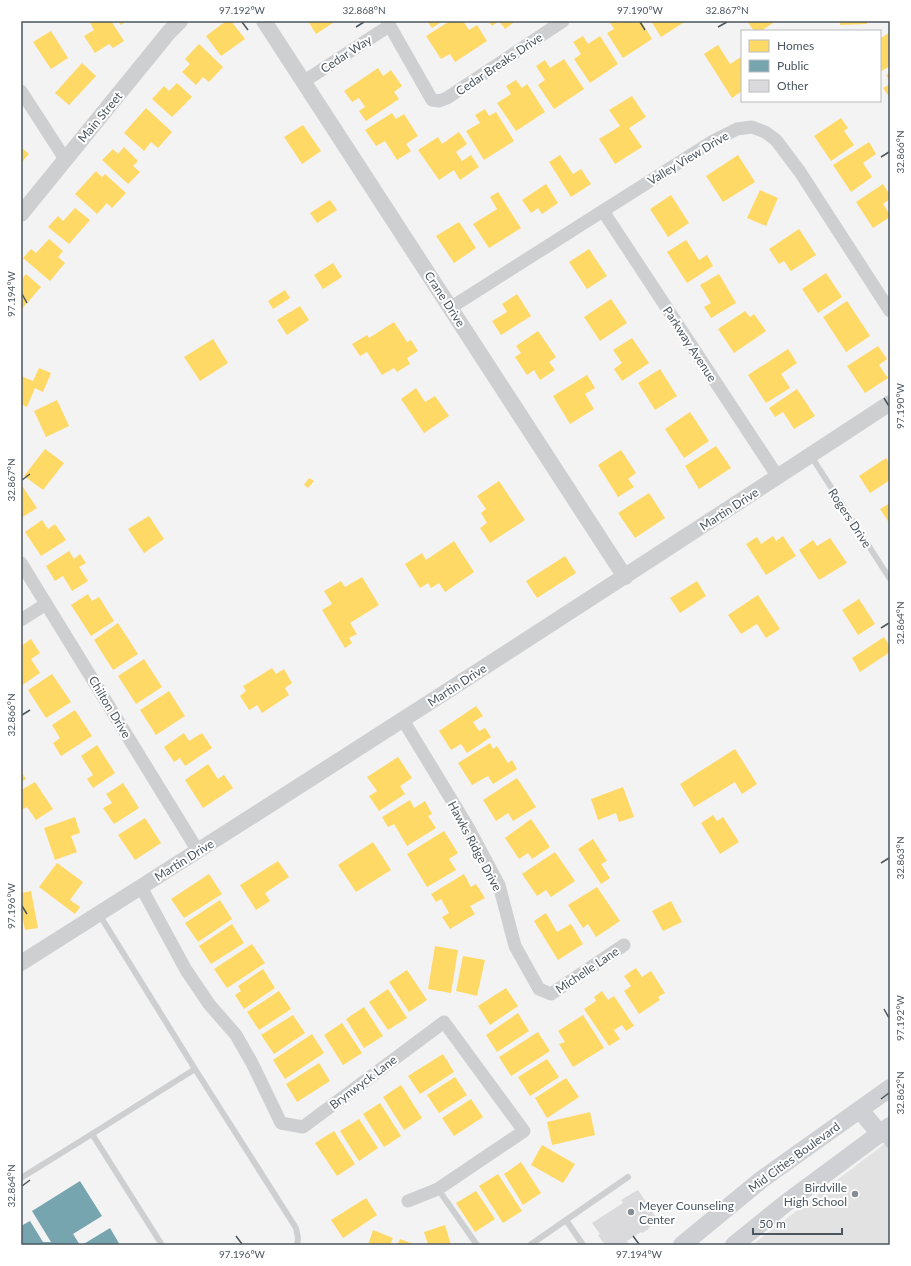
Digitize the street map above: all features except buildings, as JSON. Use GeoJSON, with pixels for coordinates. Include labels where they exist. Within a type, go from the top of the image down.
{"type":"FeatureCollection","features":[{"type":"Feature","properties":{"kind":"main road","name":"Mid Cities Boulevard"},"geometry":{"type":"LineString","coordinates":[[682,1245],[761,1180],[890,1088]]}},
{"type":"Feature","properties":{"kind":"main road"},"geometry":{"type":"LineString","coordinates":[[734,1245],[786,1203],[887,1135],[860,1110]]}},
{"type":"Feature","properties":{"kind":"street","name":"Main Street"},"geometry":{"type":"LineString","coordinates":[[21,214],[65,158],[169,32],[180,21]]}},
{"type":"Feature","properties":{"kind":"street","name":"Crane Drive"},"geometry":{"type":"LineString","coordinates":[[264,21],[625,577]]}},
{"type":"Feature","properties":{"kind":"street","name":"Cedar Breaks Drive"},"geometry":{"type":"LineString","coordinates":[[388,23],[432,100],[439,101],[447,98],[563,21]]}},
{"type":"Feature","properties":{"kind":"street","name":"Cedar Way"},"geometry":{"type":"LineString","coordinates":[[303,82],[388,23]]}},
{"type":"Feature","properties":{"kind":"street"},"geometry":{"type":"LineString","coordinates":[[21,91],[65,158]]}},
{"type":"Feature","properties":{"kind":"street","name":"Valley View Drive"},"geometry":{"type":"LineString","coordinates":[[450,308],[713,141],[737,129],[752,127],[770,136],[781,146],[800,172],[890,311]]}},
{"type":"Feature","properties":{"kind":"street","name":"Parkway Avenue"},"geometry":{"type":"LineString","coordinates":[[602,211],[778,477]]}},
{"type":"Feature","properties":{"kind":"street","name":"Martin Drive"},"geometry":{"type":"LineString","coordinates":[[21,963],[625,577],[890,403]]}},
{"type":"Feature","properties":{"kind":"street","name":"Chilton Drive"},"geometry":{"type":"LineString","coordinates":[[21,563],[198,851]]}},
{"type":"Feature","properties":{"kind":"street"},"geometry":{"type":"LineString","coordinates":[[21,620],[46,604]]}},
{"type":"Feature","properties":{"kind":"street","name":"Hawks Ridge Drive"},"geometry":{"type":"LineString","coordinates":[[403,720],[468,827],[499,885],[515,946],[539,989],[551,994]]}},
{"type":"Feature","properties":{"kind":"street","name":"Brynwyck Lane"},"geometry":{"type":"LineString","coordinates":[[141,887],[186,970],[209,1004],[236,1035],[252,1063],[280,1123],[303,1127],[444,1022],[524,1131],[438,1189],[408,1202]]}},
{"type":"Feature","properties":{"kind":"street","name":"Michelle Lane"},"geometry":{"type":"LineString","coordinates":[[551,994],[624,945]]}},
{"type":"Feature","properties":{"kind":"lane","name":"Rogers Drive"},"geometry":{"type":"LineString","coordinates":[[810,456],[890,579]]}},
{"type":"Feature","properties":{"kind":"lane"},"geometry":{"type":"LineString","coordinates":[[99,914],[296,1228],[298,1238],[297,1245]]}},
{"type":"Feature","properties":{"kind":"lane"},"geometry":{"type":"LineString","coordinates":[[21,1178],[195,1069]]}},
{"type":"Feature","properties":{"kind":"lane"},"geometry":{"type":"LineString","coordinates":[[92,1134],[162,1245]]}},
{"type":"Feature","properties":{"kind":"lane"},"geometry":{"type":"LineString","coordinates":[[530,1245],[628,1177]]}},
{"type":"Feature","properties":{"kind":"lane"},"geometry":{"type":"LineString","coordinates":[[438,1189],[477,1245]]}},
{"type":"Feature","properties":{"kind":"lane"},"geometry":{"type":"LineString","coordinates":[[566,1220],[583,1245]]}},
{"type":"Feature","properties":{"kind":"shaded area","name":"Birdville High School"},"geometry":{"type":"Polygon","coordinates":[[[890,1140],[890,1245],[752,1245],[887,1142],[890,1140]]]}},
{"type":"Feature","properties":{"kind":"place","name":"Birdville High School"},"geometry":{"type":"Point","coordinates":[855,1194]}},
{"type":"Feature","properties":{"kind":"place","name":"Meyer Counseling Center"},"geometry":{"type":"Point","coordinates":[631,1212]}}]}
